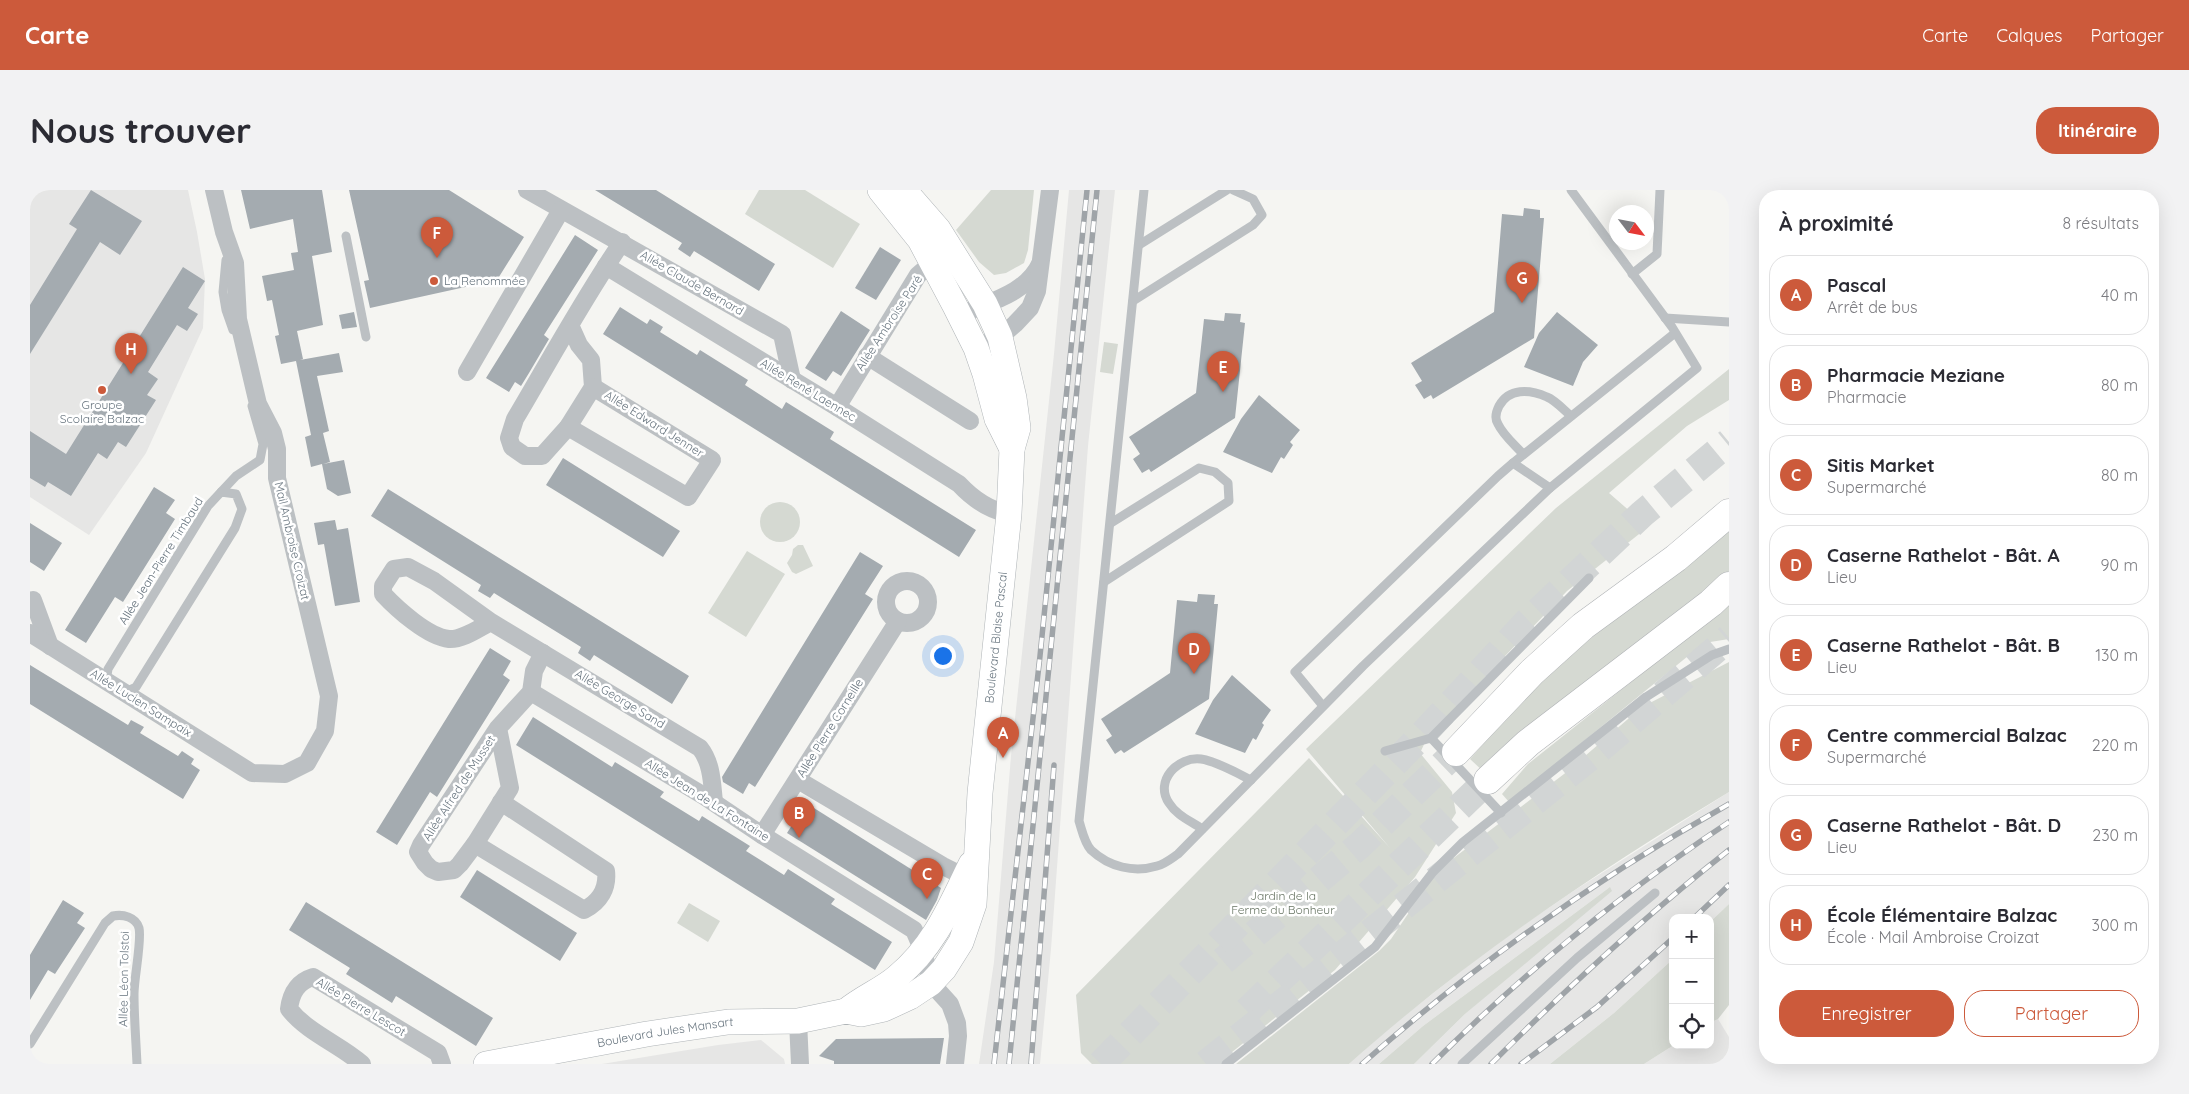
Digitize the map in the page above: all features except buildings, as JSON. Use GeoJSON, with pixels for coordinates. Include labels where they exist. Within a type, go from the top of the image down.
{"type":"FeatureCollection","features":[{"type":"Feature","properties":{"kind":"highway"},"geometry":{"type":"LineString","coordinates":[[1456,752],[1532,672],[1583,626],[1676,558],[1729,512]]}},
{"type":"Feature","properties":{"kind":"highway"},"geometry":{"type":"LineString","coordinates":[[1488,780],[1528,744],[1711,603],[1729,586]]}},
{"type":"Feature","properties":{"kind":"street"},"geometry":{"type":"LineString","coordinates":[[214,190],[224,232]]}},
{"type":"Feature","properties":{"kind":"street","name":"Allée Claude Bernard"},"geometry":{"type":"LineString","coordinates":[[527,190],[782,334],[792,380]]}},
{"type":"Feature","properties":{"kind":"street"},"geometry":{"type":"LineString","coordinates":[[880,190],[920,240],[943,258]]}},
{"type":"Feature","properties":{"kind":"street"},"geometry":{"type":"LineString","coordinates":[[904,190],[938,230],[943,258]]}},
{"type":"Feature","properties":{"kind":"street"},"geometry":{"type":"LineString","coordinates":[[976,348],[1000,337],[1030,308],[1037,291],[1050,190]]}},
{"type":"Feature","properties":{"kind":"street"},"geometry":{"type":"LineString","coordinates":[[467,372],[561,210]]}},
{"type":"Feature","properties":{"kind":"street","name":"Mail Ambroise Croizat"},"geometry":{"type":"LineString","coordinates":[[224,232],[235,263],[238,319],[258,404],[278,449],[276,478],[329,696],[325,731],[307,762],[285,774],[252,773]]}},
{"type":"Feature","properties":{"kind":"street"},"geometry":{"type":"LineString","coordinates":[[570,325],[579,345],[591,360],[594,387],[568,427],[542,456],[525,456],[512,447],[510,438],[515,419],[570,325],[622,242]]}},
{"type":"Feature","properties":{"kind":"street","name":"Boulevard Blaise Pascal"},"geometry":{"type":"LineString","coordinates":[[931,982],[944,970],[961,942],[974,904],[972,866],[1009,514],[1012,449],[1018,428],[1000,337],[985,304],[943,258]]}},
{"type":"Feature","properties":{"kind":"street","name":"Boulevard Blaise Pascal"},"geometry":{"type":"LineString","coordinates":[[943,258],[960,315],[976,348],[985,374],[997,419],[1012,449]]}},
{"type":"Feature","properties":{"kind":"street","name":"Allée Ambroise Paré"},"geometry":{"type":"LineString","coordinates":[[837,406],[918,275],[943,258]]}},
{"type":"Feature","properties":{"kind":"street"},"geometry":{"type":"LineString","coordinates":[[960,315],[1016,291],[1035,275],[1042,261]]}},
{"type":"Feature","properties":{"kind":"street","name":"Allée René Laennec"},"geometry":{"type":"LineString","coordinates":[[606,266],[837,406],[959,484],[983,504],[999,512],[1009,514]]}},
{"type":"Feature","properties":{"kind":"street"},"geometry":{"type":"LineString","coordinates":[[867,356],[970,422]]}},
{"type":"Feature","properties":{"kind":"street","name":"Allée Edward Jenner"},"geometry":{"type":"LineString","coordinates":[[568,427],[688,497],[712,460],[594,387]]}},
{"type":"Feature","properties":{"kind":"street","name":"Allée George Sand"},"geometry":{"type":"LineString","coordinates":[[491,622],[461,637],[450,639],[434,636],[394,606],[383,594],[383,586],[394,569],[408,567],[434,581],[491,622],[700,748],[706,755],[712,777],[714,802]]}},
{"type":"Feature","properties":{"kind":"street"},"geometry":{"type":"LineString","coordinates":[[31,601],[50,646]]}},
{"type":"Feature","properties":{"kind":"street","name":"Allée Pierre Corneille"},"geometry":{"type":"LineString","coordinates":[[762,835],[898,621]]}},
{"type":"Feature","properties":{"kind":"street","name":"Allée Lucien Sampaix"},"geometry":{"type":"LineString","coordinates":[[30,633],[252,773]]}},
{"type":"Feature","properties":{"kind":"street"},"geometry":{"type":"LineString","coordinates":[[531,692],[534,670],[543,653]]}},
{"type":"Feature","properties":{"kind":"street","name":"Allée Alfred de Musset"},"geometry":{"type":"LineString","coordinates":[[498,728],[510,788],[475,844],[460,864],[446,872],[431,869],[418,852],[498,728],[531,692]]}},
{"type":"Feature","properties":{"kind":"street","name":"Allée Jean de La Fontaine"},"geometry":{"type":"LineString","coordinates":[[531,692],[714,802],[762,835],[914,930],[923,951],[931,982]]}},
{"type":"Feature","properties":{"kind":"street"},"geometry":{"type":"LineString","coordinates":[[798,780],[943,866],[972,866]]}},
{"type":"Feature","properties":{"kind":"street"},"geometry":{"type":"LineString","coordinates":[[475,844],[584,910],[595,904],[598,900],[607,883],[606,871],[501,802]]}},
{"type":"Feature","properties":{"kind":"street","name":"Boulevard Blaise Pascal"},"geometry":{"type":"LineString","coordinates":[[923,951],[944,920],[972,866]]}},
{"type":"Feature","properties":{"kind":"street","name":"Boulevard Jules Mansart"},"geometry":{"type":"LineString","coordinates":[[846,1011],[860,999],[897,978],[923,951]]}},
{"type":"Feature","properties":{"kind":"street","name":"Allée Pierre Lescot"},"geometry":{"type":"LineString","coordinates":[[362,1064],[352,1055],[298,1021],[289,1009],[291,996],[302,980],[313,977],[322,982],[438,1053],[442,1064]]}},
{"type":"Feature","properties":{"kind":"street"},"geometry":{"type":"LineString","coordinates":[[931,982],[950,1004],[957,1023],[958,1036],[955,1064]]}},
{"type":"Feature","properties":{"kind":"street","name":"Boulevard Jules Mansart"},"geometry":{"type":"LineString","coordinates":[[498,1063],[647,1034],[719,1024],[798,1021],[846,1011],[861,1014],[884,1009],[910,997],[931,982]]}},
{"type":"Feature","properties":{"kind":"street"},"geometry":{"type":"LineString","coordinates":[[798,1021],[800,1064]]}},
{"type":"Feature","properties":{"kind":"lane"},"geometry":{"type":"LineString","coordinates":[[1144,190],[1080,821],[1083,836],[1090,849],[1104,859],[1124,869],[1159,866],[1178,854],[1363,666],[1550,488],[1697,368],[1665,318],[1571,190]]}},
{"type":"Feature","properties":{"kind":"lane"},"geometry":{"type":"LineString","coordinates":[[1139,244],[1227,190]]}},
{"type":"Feature","properties":{"kind":"lane"},"geometry":{"type":"LineString","coordinates":[[1133,301],[1253,225],[1262,215],[1253,199],[1233,190]]}},
{"type":"Feature","properties":{"kind":"lane"},"geometry":{"type":"LineString","coordinates":[[1632,274],[1657,254],[1660,190]]}},
{"type":"Feature","properties":{"kind":"lane"},"geometry":{"type":"LineString","coordinates":[[221,492],[236,476],[260,460],[263,444],[223,292],[227,269],[224,232]]}},
{"type":"Feature","properties":{"kind":"lane"},"geometry":{"type":"LineString","coordinates":[[346,236],[366,337]]}},
{"type":"Feature","properties":{"kind":"lane"},"geometry":{"type":"LineString","coordinates":[[1665,318],[1729,322]]}},
{"type":"Feature","properties":{"kind":"lane"},"geometry":{"type":"LineString","coordinates":[[1323,706],[1295,672],[1523,454],[1675,333]]}},
{"type":"Feature","properties":{"kind":"lane"},"geometry":{"type":"LineString","coordinates":[[1523,454],[1498,425],[1497,411],[1504,398],[1512,392],[1522,391],[1548,397],[1571,416]]}},
{"type":"Feature","properties":{"kind":"lane"},"geometry":{"type":"LineString","coordinates":[[260,460],[276,478]]}},
{"type":"Feature","properties":{"kind":"lane"},"geometry":{"type":"LineString","coordinates":[[1513,463],[1550,488]]}},
{"type":"Feature","properties":{"kind":"lane"},"geometry":{"type":"LineString","coordinates":[[1104,582],[1229,501],[1228,483],[1215,472],[1199,468],[1111,523]]}},
{"type":"Feature","properties":{"kind":"lane","name":"Allée Jean-Pierre Timbaud"},"geometry":{"type":"LineString","coordinates":[[106,681],[108,668],[208,506],[221,492],[236,494],[242,509],[235,528],[136,687],[125,692]]}},
{"type":"Feature","properties":{"kind":"lane"},"geometry":{"type":"LineString","coordinates":[[1385,751],[1432,738],[1589,578]]}},
{"type":"Feature","properties":{"kind":"lane"},"geometry":{"type":"LineString","coordinates":[[1226,1064],[1375,947],[1433,872],[1462,842],[1646,697],[1712,654],[1729,649]]}},
{"type":"Feature","properties":{"kind":"lane"},"geometry":{"type":"LineString","coordinates":[[1432,738],[1501,813]]}},
{"type":"Feature","properties":{"kind":"lane"},"geometry":{"type":"LineString","coordinates":[[1202,829],[1175,811],[1166,797],[1164,784],[1171,770],[1183,761],[1209,760],[1251,780]]}},
{"type":"Feature","properties":{"kind":"lane"},"geometry":{"type":"LineString","coordinates":[[1462,1064],[1577,958],[1655,892]]}},
{"type":"Feature","properties":{"kind":"lane","name":"Allée Léon Tolstoi"},"geometry":{"type":"LineString","coordinates":[[30,1044],[106,923],[113,916],[127,916],[134,919],[139,926],[140,937],[134,992],[138,1064]]}},
{"type":"Feature","properties":{"kind":"shaded area","name":"Groupe Scolaire Balzac"},"geometry":{"type":"Polygon","coordinates":[[[30,190],[188,190],[197,232],[205,279],[203,328],[146,453],[89,535],[30,497],[30,190]]]}},
{"type":"Feature","properties":{"kind":"shaded area"},"geometry":{"type":"Polygon","coordinates":[[[1069,190],[1115,190],[1088,446],[1051,949],[1040,1064],[979,1064],[994,962],[1011,756],[1054,354],[1069,190]]]}},
{"type":"Feature","properties":{"kind":"shaded area"},"geometry":{"type":"Polygon","coordinates":[[[1729,792],[1729,904],[1714,918],[1714,914],[1669,914],[1669,963],[1614,1013],[1550,1064],[1414,1064],[1465,1014],[1610,887],[1423,1026],[1379,1064],[1349,1064],[1389,1028],[1497,943],[1572,892],[1729,792]]]}},
{"type":"Feature","properties":{"kind":"shaded area"},"geometry":{"type":"Polygon","coordinates":[[[1718,1019],[1729,1037],[1729,1064],[1644,1064],[1669,1048],[1714,1049],[1714,1021],[1718,1019]]]}},
{"type":"Feature","properties":{"kind":"shaded area"},"geometry":{"type":"Polygon","coordinates":[[[761,1040],[784,1059],[785,1064],[602,1064],[718,1045],[761,1040]]]}},
{"type":"Feature","properties":{"kind":"green space"},"geometry":{"type":"Polygon","coordinates":[[[759,190],[805,190],[860,224],[833,268],[745,214],[759,190]]]}},
{"type":"Feature","properties":{"kind":"green space"},"geometry":{"type":"Polygon","coordinates":[[[991,190],[1034,190],[1028,250],[1024,263],[1006,273],[994,275],[979,262],[956,230],[991,190]]]}},
{"type":"Feature","properties":{"kind":"green space"},"geometry":{"type":"Polygon","coordinates":[[[1104,342],[1118,344],[1113,374],[1100,372],[1104,342]]]}},
{"type":"Feature","properties":{"kind":"green space","name":"Jardin de la Ferme du Bonheur"},"geometry":{"type":"Polygon","coordinates":[[[1729,369],[1729,400],[1687,426],[1609,493],[1648,527],[1567,591],[1427,738],[1420,753],[1452,792],[1456,813],[1415,877],[1335,970],[1217,1064],[1092,1064],[1081,1053],[1076,995],[1309,758],[1390,848],[1306,749],[1556,508],[1729,369]]]}},
{"type":"Feature","properties":{"kind":"green space"},"geometry":{"type":"Polygon","coordinates":[[[784,502],[791,505],[797,511],[800,522],[799,530],[791,539],[784,542],[776,542],[769,539],[761,530],[760,518],[763,511],[772,503],[784,502]]]}},
{"type":"Feature","properties":{"kind":"green space"},"geometry":{"type":"Polygon","coordinates":[[[1729,527],[1729,571],[1704,594],[1485,773],[1470,759],[1530,691],[1591,638],[1729,527]]]}},
{"type":"Feature","properties":{"kind":"green space"},"geometry":{"type":"Polygon","coordinates":[[[798,545],[803,545],[813,566],[796,574],[792,572],[787,563],[793,549],[798,545]]]}},
{"type":"Feature","properties":{"kind":"green space"},"geometry":{"type":"Polygon","coordinates":[[[747,551],[785,574],[746,637],[708,613],[747,551]]]}},
{"type":"Feature","properties":{"kind":"green space"},"geometry":{"type":"Polygon","coordinates":[[[1729,604],[1729,639],[1704,643],[1509,802],[1502,794],[1528,764],[1729,604]]]}},
{"type":"Feature","properties":{"kind":"green space"},"geometry":{"type":"Polygon","coordinates":[[[1729,662],[1729,792],[1629,854],[1532,919],[1438,989],[1349,1064],[1236,1064],[1379,951],[1391,939],[1433,877],[1455,857],[1564,774],[1642,707],[1729,662]]]}},
{"type":"Feature","properties":{"kind":"green space"},"geometry":{"type":"Polygon","coordinates":[[[1610,887],[1612,891],[1465,1014],[1414,1064],[1379,1064],[1423,1026],[1610,887]]]}},
{"type":"Feature","properties":{"kind":"green space"},"geometry":{"type":"Polygon","coordinates":[[[689,903],[720,921],[708,942],[677,923],[689,903]]]}},
{"type":"Feature","properties":{"kind":"green space"},"geometry":{"type":"Polygon","coordinates":[[[1729,904],[1729,1005],[1718,1019],[1714,1021],[1714,959],[1714,918],[1729,904]]]}},
{"type":"Feature","properties":{"kind":"green space"},"geometry":{"type":"Polygon","coordinates":[[[1669,963],[1669,1048],[1644,1064],[1550,1064],[1614,1013],[1669,963]]]}},
{"type":"Feature","properties":{"kind":"tunnel"},"geometry":{"type":"LineString","coordinates":[[1101,1064],[1423,734],[1527,622],[1642,514],[1729,442]]}},
{"type":"Feature","properties":{"kind":"tunnel"},"geometry":{"type":"LineString","coordinates":[[1206,1064],[1590,757],[1729,638]]}},
{"type":"Feature","properties":{"kind":"tunnel"},"geometry":{"type":"LineString","coordinates":[[1223,961],[1360,845],[1456,752]]}},
{"type":"Feature","properties":{"kind":"tunnel"},"geometry":{"type":"LineString","coordinates":[[1247,1011],[1488,780]]}},
{"type":"Feature","properties":{"kind":"railway"},"geometry":{"type":"LineString","coordinates":[[994,1064],[1040,656],[1087,190]]}},
{"type":"Feature","properties":{"kind":"railway"},"geometry":{"type":"LineString","coordinates":[[1009,1064],[1097,190]]}},
{"type":"Feature","properties":{"kind":"railway"},"geometry":{"type":"LineString","coordinates":[[1031,1064],[1054,765]]}},
{"type":"Feature","properties":{"kind":"railway"},"geometry":{"type":"LineString","coordinates":[[1362,1064],[1448,992],[1539,924],[1585,892],[1680,832],[1729,804]]}},
{"type":"Feature","properties":{"kind":"railway"},"geometry":{"type":"LineString","coordinates":[[1432,1064],[1466,1030],[1538,966],[1650,877],[1729,822]]}},
{"type":"Feature","properties":{"kind":"railway"},"geometry":{"type":"LineString","coordinates":[[1491,1064],[1607,953],[1729,850]]}},
{"type":"Feature","properties":{"kind":"railway"},"geometry":{"type":"LineString","coordinates":[[1698,914],[1729,885]]}},
{"type":"Feature","properties":{"kind":"railway"},"geometry":{"type":"LineString","coordinates":[[1521,1064],[1597,1007],[1669,942]]}},
{"type":"Feature","properties":{"kind":"place","name":"Centre commercial Balzac"},"geometry":{"type":"Point","coordinates":[437,258]}},
{"type":"Feature","properties":{"kind":"place","name":"La Renommée"},"geometry":{"type":"Point","coordinates":[434,281]}},
{"type":"Feature","properties":{"kind":"place","name":"Caserne Rathelot - Bât. D"},"geometry":{"type":"Point","coordinates":[1522,303]}},
{"type":"Feature","properties":{"kind":"place","name":"École Élémentaire Balzac"},"geometry":{"type":"Point","coordinates":[131,374]}},
{"type":"Feature","properties":{"kind":"place","name":"Groupe Scolaire Balzac"},"geometry":{"type":"Point","coordinates":[102,390]}},
{"type":"Feature","properties":{"kind":"place","name":"Caserne Rathelot - Bât. B"},"geometry":{"type":"Point","coordinates":[1223,392]}},
{"type":"Feature","properties":{"kind":"place","name":"Caserne Rathelot - Bât. A"},"geometry":{"type":"Point","coordinates":[1194,674]}},
{"type":"Feature","properties":{"kind":"place","name":"Pascal"},"geometry":{"type":"Point","coordinates":[1003,758]}},
{"type":"Feature","properties":{"kind":"place","name":"Pharmacie Meziane"},"geometry":{"type":"Point","coordinates":[799,838]}},
{"type":"Feature","properties":{"kind":"place","name":"Sitis Market"},"geometry":{"type":"Point","coordinates":[927,899]}}]}
